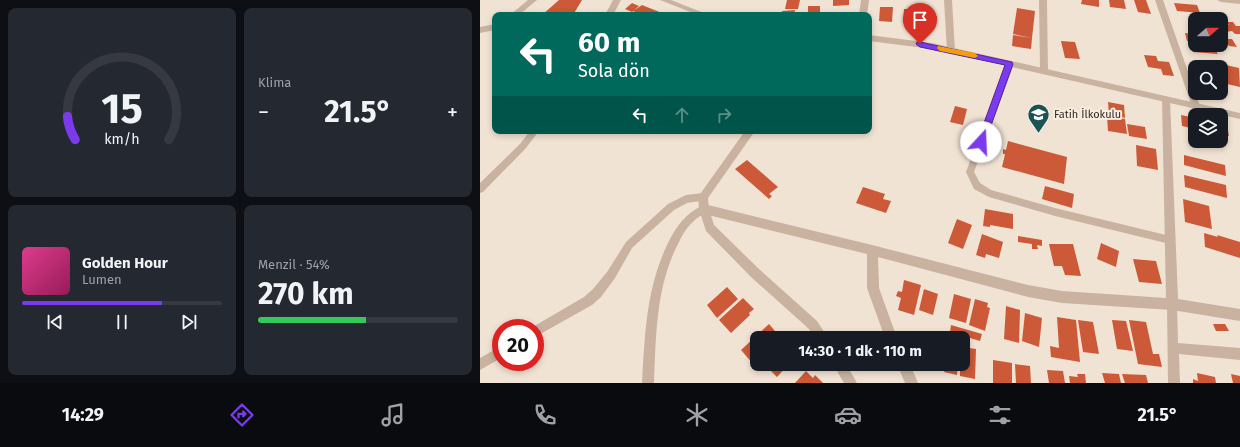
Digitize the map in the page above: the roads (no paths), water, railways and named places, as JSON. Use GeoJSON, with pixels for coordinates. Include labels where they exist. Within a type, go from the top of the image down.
{"type":"FeatureCollection","features":[{"type":"Feature","properties":{"kind":"street"},"geometry":{"type":"LineString","coordinates":[[518,12],[533,0]]}},
{"type":"Feature","properties":{"kind":"street"},"geometry":{"type":"LineString","coordinates":[[611,12],[617,0]]}},
{"type":"Feature","properties":{"kind":"street"},"geometry":{"type":"LineString","coordinates":[[664,0],[697,12]]}},
{"type":"Feature","properties":{"kind":"street"},"geometry":{"type":"LineString","coordinates":[[863,12],[865,0]]}},
{"type":"Feature","properties":{"kind":"street"},"geometry":{"type":"LineString","coordinates":[[948,0],[951,50]]}},
{"type":"Feature","properties":{"kind":"street"},"geometry":{"type":"LineString","coordinates":[[1043,0],[1044,71]]}},
{"type":"Feature","properties":{"kind":"street"},"geometry":{"type":"LineString","coordinates":[[1159,0],[1196,106]]}},
{"type":"Feature","properties":{"kind":"street"},"geometry":{"type":"LineString","coordinates":[[1221,0],[1239,2]]}},
{"type":"Feature","properties":{"kind":"street"},"geometry":{"type":"LineString","coordinates":[[480,30],[492,28]]}},
{"type":"Feature","properties":{"kind":"street"},"geometry":{"type":"LineString","coordinates":[[872,38],[907,42],[951,50],[1240,116]]}},
{"type":"Feature","properties":{"kind":"street"},"geometry":{"type":"LineString","coordinates":[[1166,99],[1172,304]]}},
{"type":"Feature","properties":{"kind":"street"},"geometry":{"type":"LineString","coordinates":[[748,134],[703,197],[704,209],[710,228],[755,273],[813,325],[817,331]]}},
{"type":"Feature","properties":{"kind":"street"},"geometry":{"type":"LineString","coordinates":[[704,209],[872,250],[1028,291],[1062,297],[1172,304],[1240,315]]}},
{"type":"Feature","properties":{"kind":"street"},"geometry":{"type":"LineString","coordinates":[[872,250],[873,288],[888,331]]}},
{"type":"Feature","properties":{"kind":"street"},"geometry":{"type":"LineString","coordinates":[[843,371],[851,383]]}},
{"type":"Feature","properties":{"kind":"street"},"geometry":{"type":"LineString","coordinates":[[906,371],[912,383]]}},
{"type":"Feature","properties":{"kind":"lane"},"geometry":{"type":"LineString","coordinates":[[1010,64],[970,172],[977,186],[989,193],[1170,240]]}},
{"type":"Feature","properties":{"kind":"lane"},"geometry":{"type":"LineString","coordinates":[[480,189],[523,146],[533,134]]}},
{"type":"Feature","properties":{"kind":"lane"},"geometry":{"type":"LineString","coordinates":[[544,327],[588,301],[597,293],[605,284],[629,245],[671,206],[686,199],[703,197]]}},
{"type":"Feature","properties":{"kind":"lane"},"geometry":{"type":"LineString","coordinates":[[648,383],[653,304],[659,274],[681,227],[691,216],[704,209]]}},
{"type":"Feature","properties":{"kind":"lane"},"geometry":{"type":"LineString","coordinates":[[1172,304],[1174,383]]}},
{"type":"Feature","properties":{"kind":"lane"},"geometry":{"type":"LineString","coordinates":[[1173,348],[1240,354]]}},
{"type":"Feature","properties":{"kind":"lane"},"geometry":{"type":"LineString","coordinates":[[480,364],[492,357]]}},
{"type":"Feature","properties":{"kind":"place","name":"Fatih İlkokulu"},"geometry":{"type":"Point","coordinates":[1039,134]}}]}
